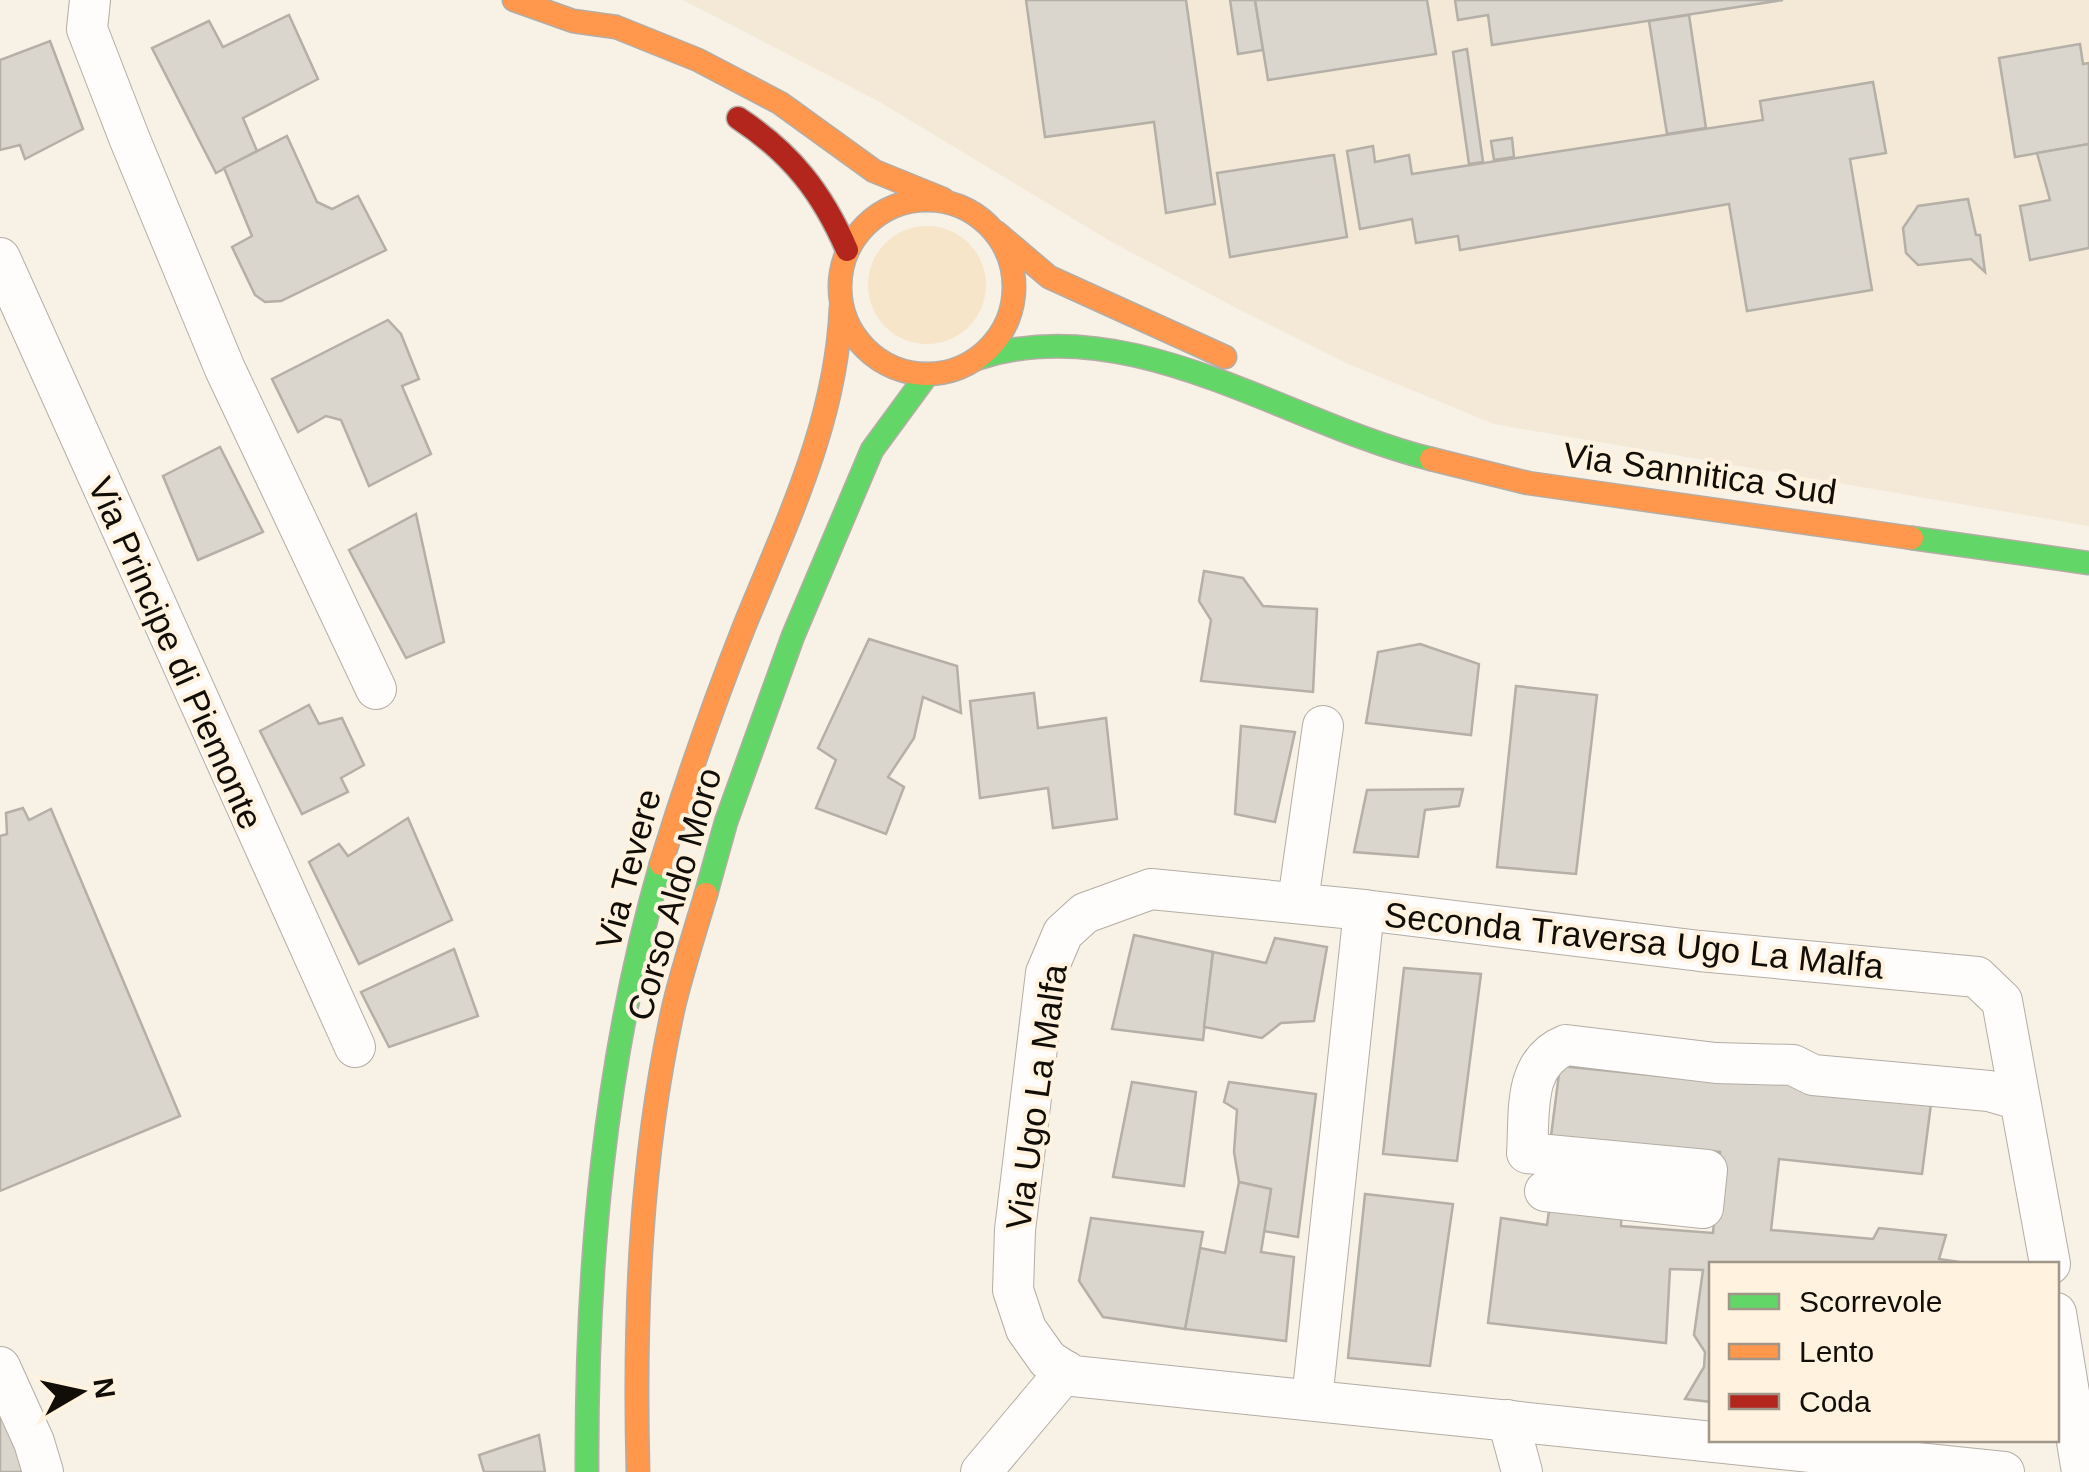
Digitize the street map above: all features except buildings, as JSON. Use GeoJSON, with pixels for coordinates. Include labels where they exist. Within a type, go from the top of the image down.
{"type":"FeatureCollection","features":[{"type":"Feature","properties":{"kind":"main road"},"geometry":{"type":"LineString","coordinates":[[514,0],[574,22],[616,27],[698,60],[780,103],[874,171],[946,200],[973,212],[996,232],[1009,256],[1013,298],[999,338],[979,358],[954,371],[926,375],[898,370],[874,357],[853,335],[842,308],[839,278],[847,250],[864,225],[888,208],[916,199],[946,200]]}},
{"type":"Feature","properties":{"kind":"main road"},"geometry":{"type":"LineString","coordinates":[[574,22],[605,54]]}},
{"type":"Feature","properties":{"kind":"main road"},"geometry":{"type":"LineString","coordinates":[[722,107],[783,146],[814,178],[847,250]]}},
{"type":"Feature","properties":{"kind":"main road","name":"Via Sannitica Sud"},"geometry":{"type":"LineString","coordinates":[[996,232],[1049,277],[1187,336],[1311,414]]}},
{"type":"Feature","properties":{"kind":"main road","name":"Via Tevere"},"geometry":{"type":"LineString","coordinates":[[588,1472],[584,1358],[612,1099],[631,1000],[683,791],[721,684],[820,443],[841,364],[842,308]]}},
{"type":"Feature","properties":{"kind":"main road","name":"Via Sannitica Sud"},"geometry":{"type":"LineString","coordinates":[[979,358],[1016,346],[1107,351],[1180,368],[1409,454],[1528,484],[2089,563]]}},
{"type":"Feature","properties":{"kind":"main road","name":"Corso Aldo Moro"},"geometry":{"type":"LineString","coordinates":[[638,1472],[635,1353],[646,1194],[674,1006],[726,822],[794,636],[872,450],[926,375]]}},
{"type":"Feature","properties":{"kind":"street"},"geometry":{"type":"LineString","coordinates":[[90,0],[87,29],[225,369],[376,689]]}},
{"type":"Feature","properties":{"kind":"street","name":"Via Principe di Piemonte"},"geometry":{"type":"LineString","coordinates":[[0,258],[356,1047]]}},
{"type":"Feature","properties":{"kind":"street"},"geometry":{"type":"LineString","coordinates":[[1298,902],[1323,726]]}},
{"type":"Feature","properties":{"kind":"street","name":"Via Ugo La Malfa"},"geometry":{"type":"LineString","coordinates":[[1066,1370],[1048,1360],[1026,1329],[1013,1290],[1015,1230],[1046,973],[1063,933],[1085,913],[1120,897],[1151,890],[1364,910]]}},
{"type":"Feature","properties":{"kind":"street","name":"Seconda Traversa Ugo La Malfa"},"geometry":{"type":"LineString","coordinates":[[1312,1400],[1364,910],[1700,951],[1978,978],[2002,1001],[2017,1099]]}},
{"type":"Feature","properties":{"kind":"street"},"geometry":{"type":"LineString","coordinates":[[1544,1191],[1703,1208],[1707,1170],[1526,1153],[1533,1074],[1550,1052],[1566,1046],[1716,1063],[1793,1066],[1813,1075],[1988,1092],[2017,1099],[2050,1262]]}},
{"type":"Feature","properties":{"kind":"street"},"geometry":{"type":"LineString","coordinates":[[2059,1331],[2082,1472]]}},
{"type":"Feature","properties":{"kind":"street"},"geometry":{"type":"LineString","coordinates":[[0,1368],[34,1442],[43,1472]]}},
{"type":"Feature","properties":{"kind":"street"},"geometry":{"type":"LineString","coordinates":[[981,1472],[1066,1370],[1073,1376],[1709,1441]]}},
{"type":"Feature","properties":{"kind":"street"},"geometry":{"type":"LineString","coordinates":[[1508,1420],[1522,1472]]}},
{"type":"Feature","properties":{"kind":"street"},"geometry":{"type":"LineString","coordinates":[[1718,1442],[2004,1472]]}},
{"type":"Feature","properties":{"kind":"shaded area"},"geometry":{"type":"Polygon","coordinates":[[[683,0],[2089,0],[2089,526],[1494,424],[1346,363],[1240,310],[1110,241],[878,101],[683,0]]]}},
{"type":"Feature","properties":{"kind":"shaded area"},"geometry":{"type":"Polygon","coordinates":[[[927,226],[950,231],[969,243],[981,262],[986,285],[981,308],[969,327],[950,339],[927,344],[904,339],[885,327],[873,308],[868,285],[873,262],[885,243],[904,231],[927,226]]]}},
{"type":"Feature","properties":{"kind":"traffic: fast"},"geometry":{"type":"LineString","coordinates":[[979,358],[1036,347],[1094,348],[1151,359],[1377,443],[1431,459]]}},
{"type":"Feature","properties":{"kind":"traffic: fast"},"geometry":{"type":"LineString","coordinates":[[706,894],[726,822],[793,636],[872,450],[927,375]]}},
{"type":"Feature","properties":{"kind":"traffic: fast"},"geometry":{"type":"LineString","coordinates":[[1912,538],[2089,563]]}},
{"type":"Feature","properties":{"kind":"traffic: fast"},"geometry":{"type":"LineString","coordinates":[[587,1472],[590,1318],[602,1165],[625,1014],[661,864]]}},
{"type":"Feature","properties":{"kind":"traffic: slow"},"geometry":{"type":"LineString","coordinates":[[514,0],[573,21],[616,27],[698,60],[780,103],[874,171],[943,199]]}},
{"type":"Feature","properties":{"kind":"traffic: slow"},"geometry":{"type":"LineString","coordinates":[[927,200],[960,206],[989,225],[1008,254],[1014,287],[1008,320],[989,349],[960,368],[927,374],[894,368],[865,349],[846,320],[840,287],[846,254],[865,225],[894,206],[927,200]]}},
{"type":"Feature","properties":{"kind":"traffic: slow"},"geometry":{"type":"LineString","coordinates":[[996,232],[1049,277],[1225,357]]}},
{"type":"Feature","properties":{"kind":"traffic: slow"},"geometry":{"type":"LineString","coordinates":[[661,864],[721,686],[807,471],[830,391],[841,308]]}},
{"type":"Feature","properties":{"kind":"traffic: slow"},"geometry":{"type":"LineString","coordinates":[[1431,459],[1528,483],[1912,538]]}},
{"type":"Feature","properties":{"kind":"traffic: slow"},"geometry":{"type":"LineString","coordinates":[[638,1472],[639,1296],[653,1120],[674,1005],[706,894]]}},
{"type":"Feature","properties":{"kind":"traffic: jam"},"geometry":{"type":"LineString","coordinates":[[738,118],[774,145],[803,175],[847,250]]}}]}
